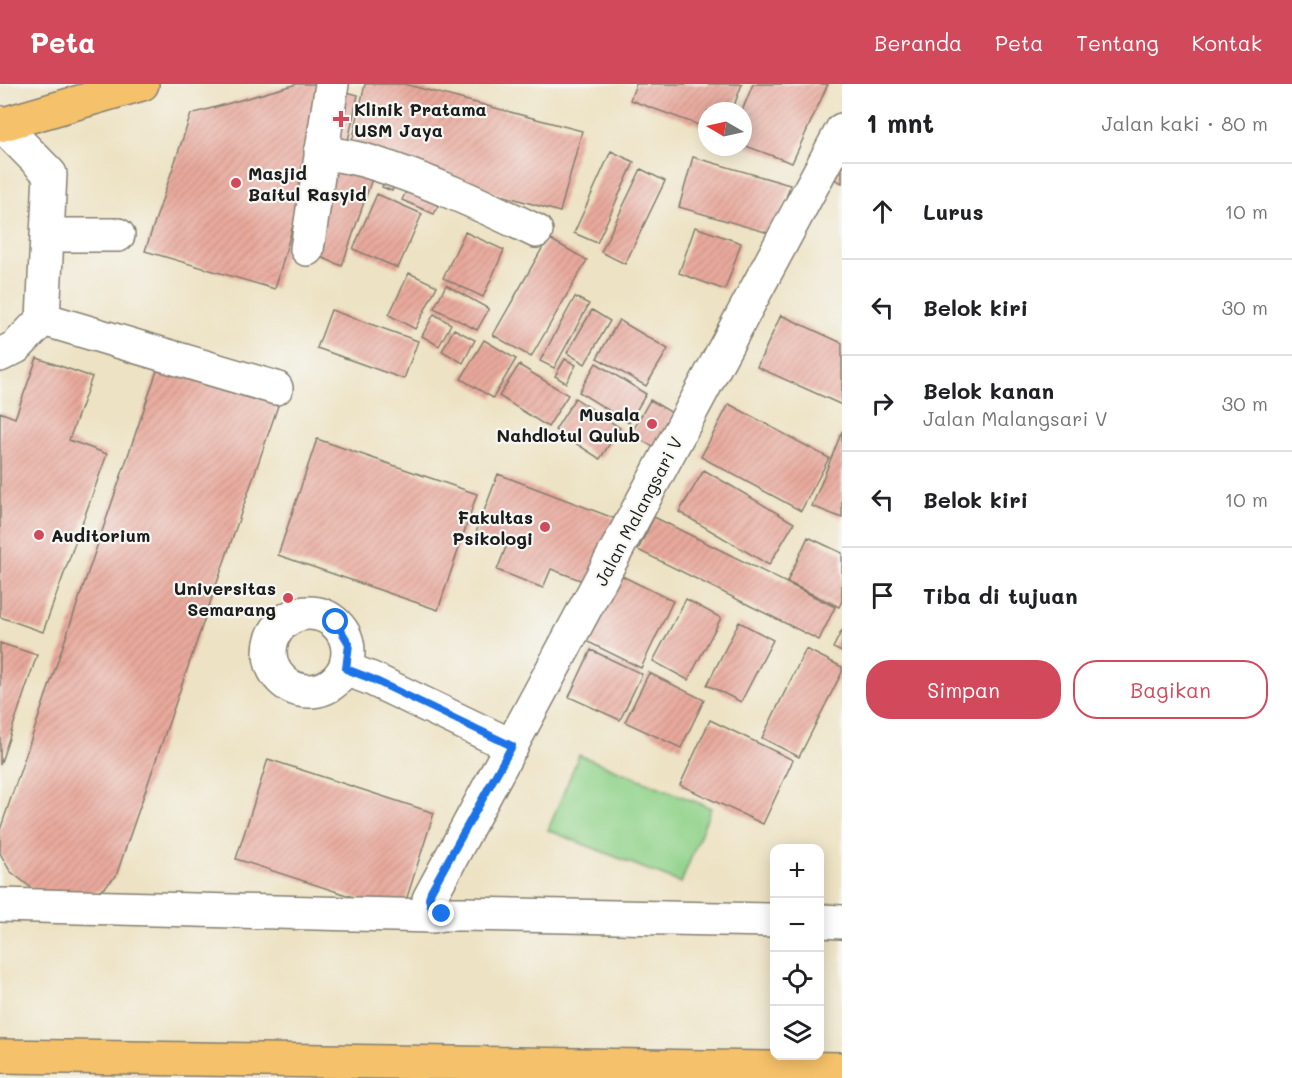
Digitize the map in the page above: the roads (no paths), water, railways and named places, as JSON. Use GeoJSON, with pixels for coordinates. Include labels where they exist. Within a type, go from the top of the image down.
{"type":"FeatureCollection","features":[{"type":"Feature","properties":{"kind":"main road"},"geometry":{"type":"LineString","coordinates":[[0,124],[142,84]]}},
{"type":"Feature","properties":{"kind":"main road"},"geometry":{"type":"LineString","coordinates":[[0,1056],[842,1069]]}},
{"type":"Feature","properties":{"kind":"street"},"geometry":{"type":"LineString","coordinates":[[306,249],[332,84]]}},
{"type":"Feature","properties":{"kind":"street"},"geometry":{"type":"LineString","coordinates":[[0,124],[50,174],[44,319],[16,347],[0,355]]}},
{"type":"Feature","properties":{"kind":"street","name":"Jalan Malangsari V"},"geometry":{"type":"LineString","coordinates":[[432,904],[512,746],[842,130]]}},
{"type":"Feature","properties":{"kind":"street"},"geometry":{"type":"LineString","coordinates":[[321,152],[368,161],[410,176],[460,195],[536,231]]}},
{"type":"Feature","properties":{"kind":"street"},"geometry":{"type":"LineString","coordinates":[[48,235],[118,235]]}},
{"type":"Feature","properties":{"kind":"street"},"geometry":{"type":"LineString","coordinates":[[44,319],[276,388]]}},
{"type":"Feature","properties":{"kind":"street"},"geometry":{"type":"LineString","coordinates":[[346,669],[372,679],[512,746]]}},
{"type":"Feature","properties":{"kind":"street"},"geometry":{"type":"LineString","coordinates":[[0,905],[432,904],[463,914],[770,920]]}},
{"type":"Feature","properties":{"kind":"street"},"geometry":{"type":"LineString","coordinates":[[824,921],[842,922]]}},
{"type":"Feature","properties":{"kind":"place","name":"Klinik Pratama USM Jaya"},"geometry":{"type":"Point","coordinates":[341,119]}},
{"type":"Feature","properties":{"kind":"place","name":"Masjid Baitul Rasyid"},"geometry":{"type":"Point","coordinates":[236,183]}},
{"type":"Feature","properties":{"kind":"place","name":"Musala Nahdlotul Qulub"},"geometry":{"type":"Point","coordinates":[652,424]}},
{"type":"Feature","properties":{"kind":"place","name":"Fakultas Psikologi"},"geometry":{"type":"Point","coordinates":[545,527]}},
{"type":"Feature","properties":{"kind":"place","name":"Auditorium"},"geometry":{"type":"Point","coordinates":[39,535]}},
{"type":"Feature","properties":{"kind":"place","name":"Universitas Semarang"},"geometry":{"type":"Point","coordinates":[288,598]}}]}
